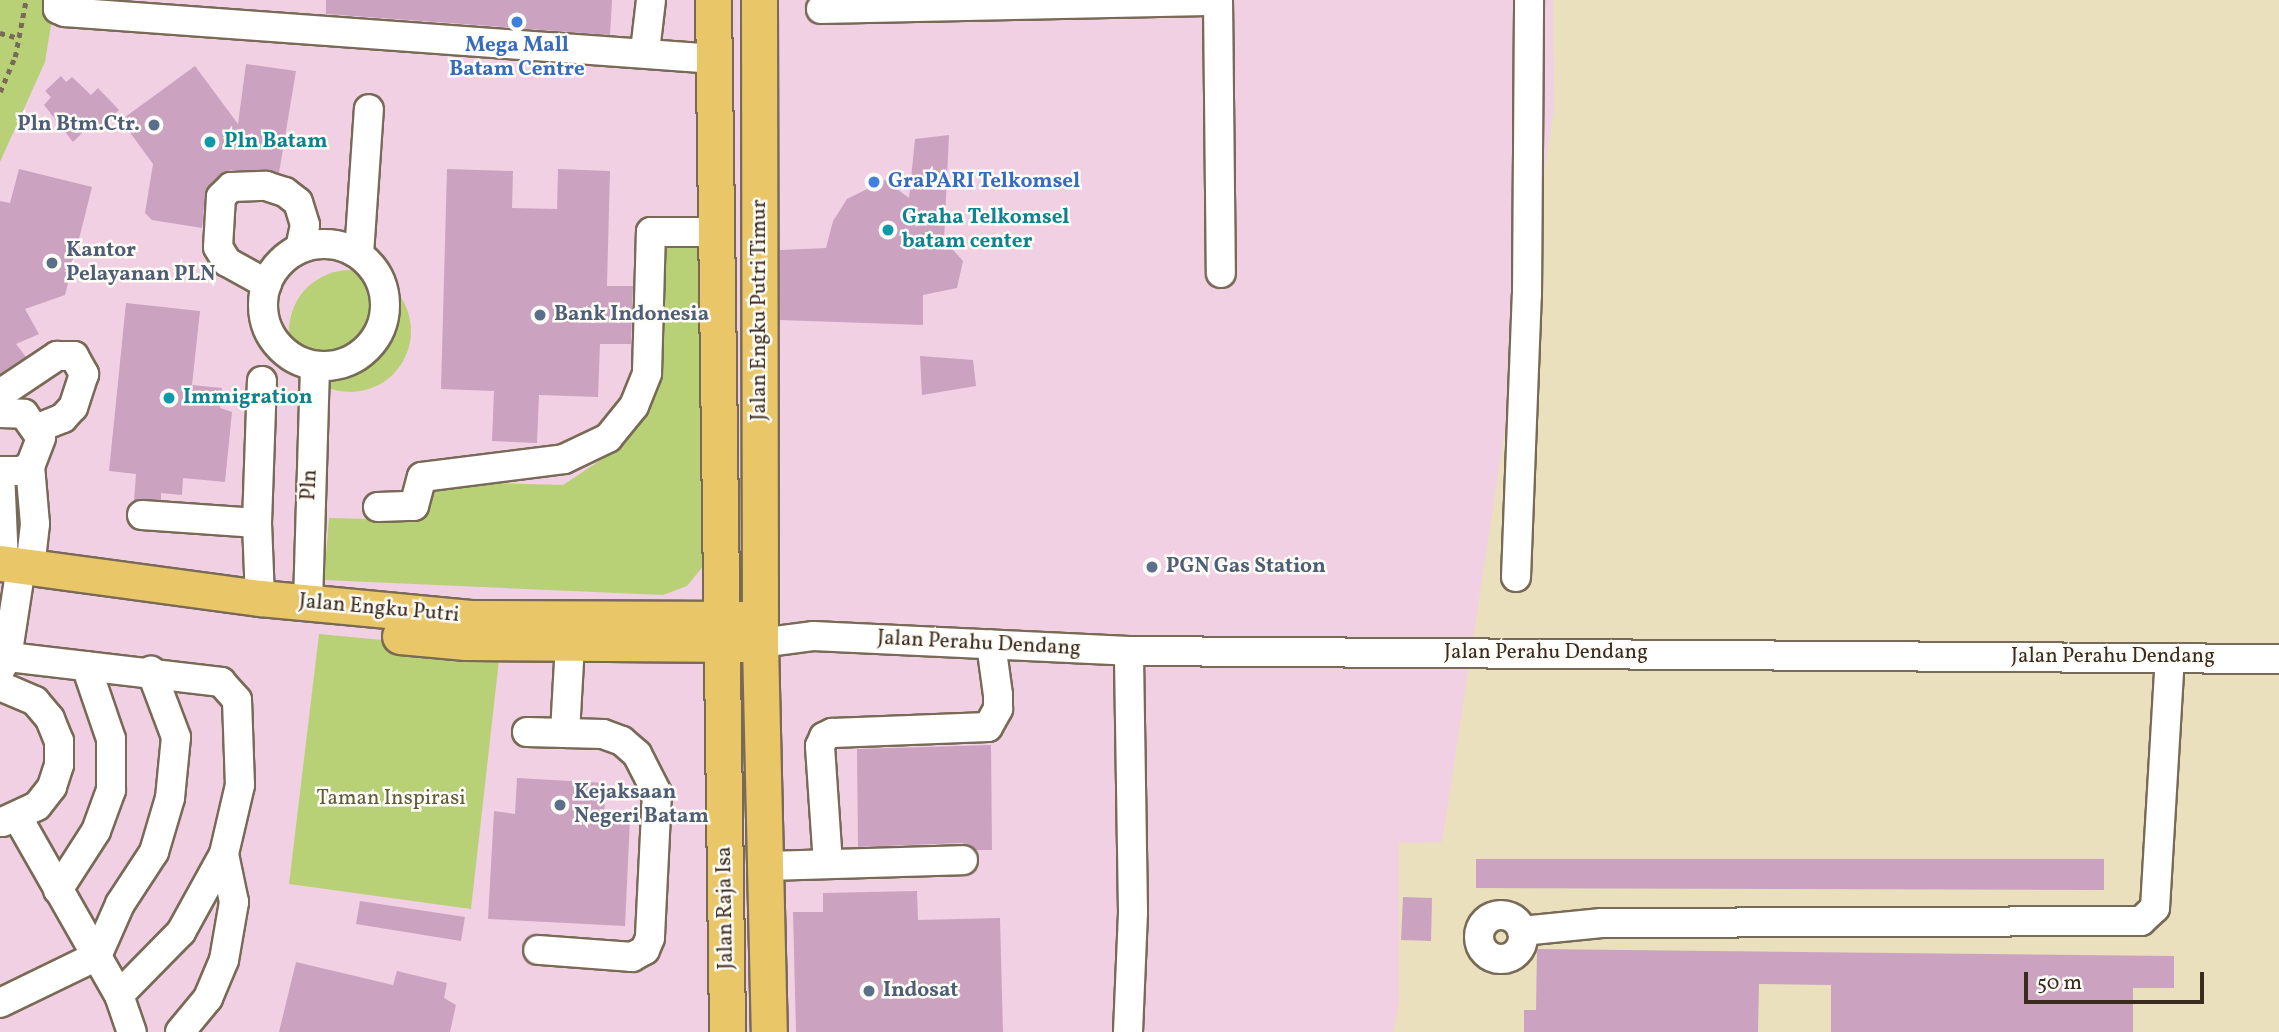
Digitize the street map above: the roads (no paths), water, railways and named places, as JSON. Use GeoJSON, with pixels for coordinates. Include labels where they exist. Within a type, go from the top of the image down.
{"type":"FeatureCollection","features":[{"type":"Feature","properties":{"kind":"main road","name":"Jalan Engku Putri Timur"},"geometry":{"type":"LineString","coordinates":[[713,0],[719,232],[722,630]]}},
{"type":"Feature","properties":{"kind":"main road","name":"Jalan Engku Putri Timur"},"geometry":{"type":"LineString","coordinates":[[760,0],[760,631]]}},
{"type":"Feature","properties":{"kind":"main road","name":"Jalan Engku Putri"},"geometry":{"type":"LineString","coordinates":[[12,573],[227,618],[466,642],[570,643],[722,630]]}},
{"type":"Feature","properties":{"kind":"main road","name":"Jalan Engku Putri"},"geometry":{"type":"LineString","coordinates":[[12,573],[470,618],[760,631]]}},
{"type":"Feature","properties":{"kind":"main road","name":"Jalan Raja Isa"},"geometry":{"type":"LineString","coordinates":[[722,630],[727,1032]]}},
{"type":"Feature","properties":{"kind":"main road","name":"Jalan Raja Isa"},"geometry":{"type":"LineString","coordinates":[[760,631],[769,1032]]}},
{"type":"Feature","properties":{"kind":"street"},"geometry":{"type":"LineString","coordinates":[[58,0],[58,9],[65,12],[645,51],[715,59]]}},
{"type":"Feature","properties":{"kind":"street"},"geometry":{"type":"LineString","coordinates":[[645,51],[651,0]]}},
{"type":"Feature","properties":{"kind":"street"},"geometry":{"type":"LineString","coordinates":[[821,9],[1217,0],[1221,273]]}},
{"type":"Feature","properties":{"kind":"street"},"geometry":{"type":"LineString","coordinates":[[1516,577],[1527,295],[1529,0]]}},
{"type":"Feature","properties":{"kind":"street"},"geometry":{"type":"LineString","coordinates":[[359,254],[369,109]]}},
{"type":"Feature","properties":{"kind":"street"},"geometry":{"type":"LineString","coordinates":[[267,284],[227,262],[218,247],[221,197],[231,187],[266,186],[285,192],[298,202],[305,225],[300,248]]}},
{"type":"Feature","properties":{"kind":"street"},"geometry":{"type":"LineString","coordinates":[[378,506],[414,506],[422,477],[564,458],[608,438],[635,406],[647,373],[651,232],[719,232]]}},
{"type":"Feature","properties":{"kind":"street"},"geometry":{"type":"LineString","coordinates":[[320,243],[359,254],[374,268],[383,286],[386,307],[382,327],[356,358],[336,365],[315,366],[296,360],[269,332],[263,313],[267,284],[283,258],[300,248],[320,243]]}},
{"type":"Feature","properties":{"kind":"street"},"geometry":{"type":"LineString","coordinates":[[0,394],[57,356],[71,355],[83,379],[73,407],[50,423],[41,448],[30,466],[21,471],[0,471],[2,512],[12,573],[2,661],[152,671],[222,682],[237,700],[240,785],[224,854],[181,932],[119,995]]}},
{"type":"Feature","properties":{"kind":"street","name":"Pln"},"geometry":{"type":"LineString","coordinates":[[308,603],[315,366]]}},
{"type":"Feature","properties":{"kind":"street"},"geometry":{"type":"LineString","coordinates":[[260,598],[257,523],[262,381]]}},
{"type":"Feature","properties":{"kind":"street"},"geometry":{"type":"LineString","coordinates":[[0,413],[24,414],[50,423]]}},
{"type":"Feature","properties":{"kind":"street"},"geometry":{"type":"LineString","coordinates":[[12,573],[36,524],[30,466]]}},
{"type":"Feature","properties":{"kind":"street"},"geometry":{"type":"LineString","coordinates":[[142,515],[257,523]]}},
{"type":"Feature","properties":{"kind":"street","name":"Jalan Perahu Dendang"},"geometry":{"type":"LineString","coordinates":[[760,631],[813,636],[1129,651],[2279,659]]}},
{"type":"Feature","properties":{"kind":"street"},"geometry":{"type":"LineString","coordinates":[[565,733],[570,643]]}},
{"type":"Feature","properties":{"kind":"street"},"geometry":{"type":"LineString","coordinates":[[828,864],[820,746],[824,737],[832,733],[988,727],[998,709],[991,644]]}},
{"type":"Feature","properties":{"kind":"street"},"geometry":{"type":"LineString","coordinates":[[1128,1032],[1133,912],[1129,651]]}},
{"type":"Feature","properties":{"kind":"street"},"geometry":{"type":"LineString","coordinates":[[1522,931],[1602,923],[2141,921],[2155,908],[2170,658]]}},
{"type":"Feature","properties":{"kind":"street"},"geometry":{"type":"LineString","coordinates":[[58,890],[96,831],[111,790],[111,738],[86,666]]}},
{"type":"Feature","properties":{"kind":"street"},"geometry":{"type":"LineString","coordinates":[[0,1003],[97,956],[120,904],[154,852],[170,798],[176,737],[152,671]]}},
{"type":"Feature","properties":{"kind":"street"},"geometry":{"type":"LineString","coordinates":[[0,686],[35,701],[50,719],[58,741],[59,765],[52,787],[37,806],[9,821],[58,890],[97,956],[119,995],[132,1032]]}},
{"type":"Feature","properties":{"kind":"street"},"geometry":{"type":"LineString","coordinates":[[527,732],[603,734],[622,741],[653,779],[657,793],[650,938],[645,950],[632,957],[538,950]]}},
{"type":"Feature","properties":{"kind":"street"},"geometry":{"type":"LineString","coordinates":[[184,1030],[208,998],[224,960],[234,902],[224,854]]}},
{"type":"Feature","properties":{"kind":"street"},"geometry":{"type":"LineString","coordinates":[[765,866],[963,860]]}},
{"type":"Feature","properties":{"kind":"place","name":"Mega Mall Batam Centre"},"geometry":{"type":"Point","coordinates":[517,22]}},
{"type":"Feature","properties":{"kind":"place","name":"Pln Btm.Ctr."},"geometry":{"type":"Point","coordinates":[154,125]}},
{"type":"Feature","properties":{"kind":"place","name":"Pln Batam"},"geometry":{"type":"Point","coordinates":[210,142]}},
{"type":"Feature","properties":{"kind":"place","name":"GraPARI Telkomsel"},"geometry":{"type":"Point","coordinates":[874,182]}},
{"type":"Feature","properties":{"kind":"place","name":"Graha Telkomsel batam center"},"geometry":{"type":"Point","coordinates":[888,230]}},
{"type":"Feature","properties":{"kind":"place","name":"Kantor Pelayanan PLN"},"geometry":{"type":"Point","coordinates":[52,263]}},
{"type":"Feature","properties":{"kind":"place","name":"Bank Indonesia"},"geometry":{"type":"Point","coordinates":[540,315]}},
{"type":"Feature","properties":{"kind":"place","name":"Immigration"},"geometry":{"type":"Point","coordinates":[169,398]}},
{"type":"Feature","properties":{"kind":"place","name":"PGN Gas Station"},"geometry":{"type":"Point","coordinates":[1152,567]}},
{"type":"Feature","properties":{"kind":"place","name":"Kejaksaan Negeri Batam"},"geometry":{"type":"Point","coordinates":[560,805]}},
{"type":"Feature","properties":{"kind":"place","name":"Indosat"},"geometry":{"type":"Point","coordinates":[869,991]}},
{"type":"Feature","properties":{"kind":"park label","name":"Taman Inspirasi"},"geometry":{"type":"Point","coordinates":[391,799]}}]}
